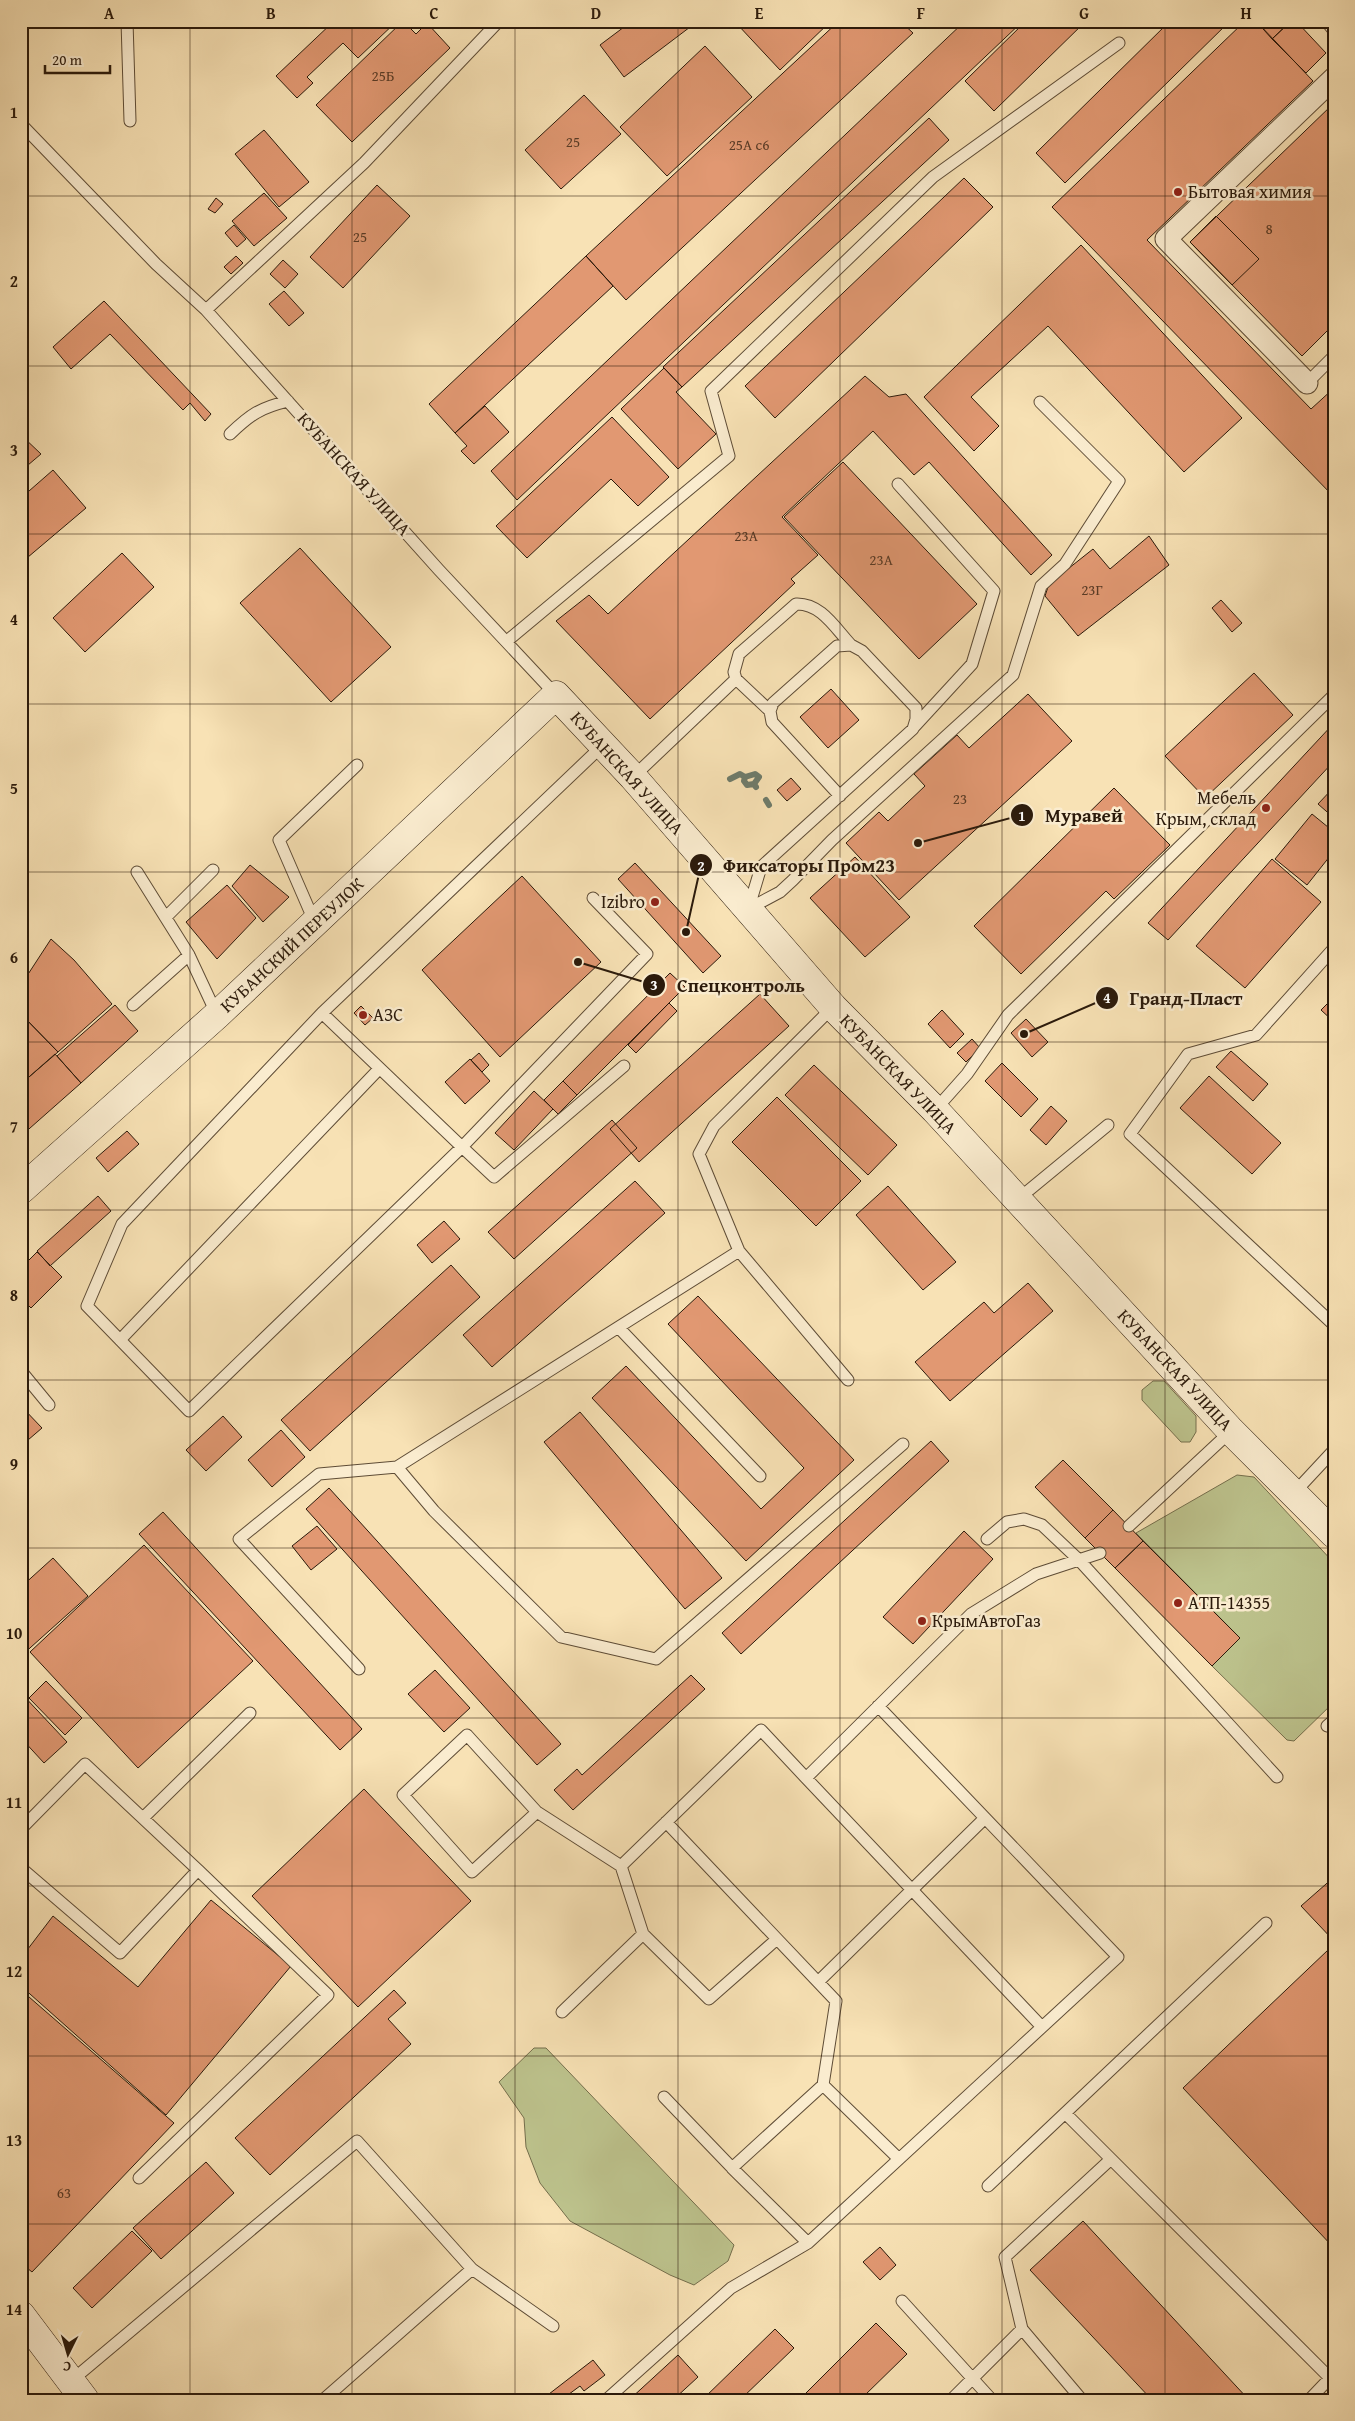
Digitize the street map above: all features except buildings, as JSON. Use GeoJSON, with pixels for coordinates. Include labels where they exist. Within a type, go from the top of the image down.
{"type":"FeatureCollection","features":[{"type":"Feature","properties":{"kind":"main road","name":"КУБАНСКАЯ УЛИЦА"},"geometry":{"type":"LineString","coordinates":[[556,694],[633,778],[833,1007],[935,1110],[1231,1431],[1334,1534]]}},
{"type":"Feature","properties":{"kind":"main road","name":"КУБАНСКИЙ ПЕРЕУЛОК"},"geometry":{"type":"LineString","coordinates":[[21,1190],[217,1015],[556,694]]}},
{"type":"Feature","properties":{"kind":"main road"},"geometry":{"type":"LineString","coordinates":[[21,2315],[78,2391]]}},
{"type":"Feature","properties":{"kind":"street"},"geometry":{"type":"LineString","coordinates":[[1307,383],[1166,239],[1334,78]]}},
{"type":"Feature","properties":{"kind":"lane"},"geometry":{"type":"LineString","coordinates":[[127,21],[130,121]]}},
{"type":"Feature","properties":{"kind":"lane"},"geometry":{"type":"LineString","coordinates":[[206,310],[364,164],[499,21]]}},
{"type":"Feature","properties":{"kind":"lane"},"geometry":{"type":"LineString","coordinates":[[1326,21],[1334,31]]}},
{"type":"Feature","properties":{"kind":"lane"},"geometry":{"type":"LineString","coordinates":[[507,641],[729,456],[712,391],[719,384],[934,177],[1119,43]]}},
{"type":"Feature","properties":{"kind":"lane","name":"КУБАНСКАЯ УЛИЦА"},"geometry":{"type":"LineString","coordinates":[[21,124],[156,264],[206,310],[439,570],[556,694]]}},
{"type":"Feature","properties":{"kind":"lane"},"geometry":{"type":"LineString","coordinates":[[1307,383],[1334,356]]}},
{"type":"Feature","properties":{"kind":"lane"},"geometry":{"type":"LineString","coordinates":[[230,434],[247,418],[263,408],[288,401]]}},
{"type":"Feature","properties":{"kind":"lane"},"geometry":{"type":"LineString","coordinates":[[748,909],[780,892],[832,840],[1013,675],[1041,586],[1065,564],[1119,481],[1040,402]]}},
{"type":"Feature","properties":{"kind":"lane"},"geometry":{"type":"LineString","coordinates":[[748,909],[761,868],[913,729],[972,664],[994,591],[898,484]]}},
{"type":"Feature","properties":{"kind":"lane"},"geometry":{"type":"LineString","coordinates":[[770,711],[736,678],[734,672],[739,654],[796,604],[807,604],[820,610],[851,645],[862,651],[916,708],[916,719],[913,729]]}},
{"type":"Feature","properties":{"kind":"lane"},"geometry":{"type":"LineString","coordinates":[[840,796],[772,722],[770,711],[773,703],[837,646],[851,645]]}},
{"type":"Feature","properties":{"kind":"lane"},"geometry":{"type":"LineString","coordinates":[[633,778],[736,678]]}},
{"type":"Feature","properties":{"kind":"lane"},"geometry":{"type":"LineString","coordinates":[[935,1110],[967,1074],[1008,1015],[1334,695]]}},
{"type":"Feature","properties":{"kind":"lane"},"geometry":{"type":"LineString","coordinates":[[593,898],[647,954],[462,1147],[189,1411],[87,1306],[122,1224],[322,1013],[602,746]]}},
{"type":"Feature","properties":{"kind":"lane"},"geometry":{"type":"LineString","coordinates":[[315,923],[279,840],[358,765]]}},
{"type":"Feature","properties":{"kind":"lane"},"geometry":{"type":"LineString","coordinates":[[166,916],[213,870]]}},
{"type":"Feature","properties":{"kind":"lane"},"geometry":{"type":"LineString","coordinates":[[137,872],[189,955],[217,1015]]}},
{"type":"Feature","properties":{"kind":"lane"},"geometry":{"type":"LineString","coordinates":[[1334,948],[1256,1035],[1188,1054],[1130,1134],[1334,1325]]}},
{"type":"Feature","properties":{"kind":"lane"},"geometry":{"type":"LineString","coordinates":[[133,1005],[189,955]]}},
{"type":"Feature","properties":{"kind":"lane"},"geometry":{"type":"LineString","coordinates":[[833,1007],[714,1126],[699,1154],[739,1251],[848,1380]]}},
{"type":"Feature","properties":{"kind":"lane"},"geometry":{"type":"LineString","coordinates":[[322,1013],[494,1177],[624,1066]]}},
{"type":"Feature","properties":{"kind":"lane"},"geometry":{"type":"LineString","coordinates":[[120,1340],[379,1069]]}},
{"type":"Feature","properties":{"kind":"lane"},"geometry":{"type":"LineString","coordinates":[[1017,1200],[1108,1125]]}},
{"type":"Feature","properties":{"kind":"lane"},"geometry":{"type":"LineString","coordinates":[[359,1668],[239,1539],[319,1474],[397,1468],[739,1251]]}},
{"type":"Feature","properties":{"kind":"lane"},"geometry":{"type":"LineString","coordinates":[[619,1328],[760,1476]]}},
{"type":"Feature","properties":{"kind":"lane"},"geometry":{"type":"LineString","coordinates":[[21,1371],[49,1405]]}},
{"type":"Feature","properties":{"kind":"lane"},"geometry":{"type":"LineString","coordinates":[[1129,1526],[1231,1431]]}},
{"type":"Feature","properties":{"kind":"lane"},"geometry":{"type":"LineString","coordinates":[[397,1468],[434,1511],[560,1637],[656,1659],[903,1444]]}},
{"type":"Feature","properties":{"kind":"lane"},"geometry":{"type":"LineString","coordinates":[[1294,1493],[1334,1450]]}},
{"type":"Feature","properties":{"kind":"lane"},"geometry":{"type":"LineString","coordinates":[[987,1539],[1007,1522],[1024,1519],[1042,1525],[1079,1560],[1277,1777]]}},
{"type":"Feature","properties":{"kind":"lane"},"geometry":{"type":"LineString","coordinates":[[806,1778],[971,1614],[1036,1574],[1100,1553]]}},
{"type":"Feature","properties":{"kind":"lane"},"geometry":{"type":"LineString","coordinates":[[606,2400],[731,2288],[808,2243],[1118,1957],[878,1706]]}},
{"type":"Feature","properties":{"kind":"lane"},"geometry":{"type":"LineString","coordinates":[[143,1818],[250,1713]]}},
{"type":"Feature","properties":{"kind":"lane"},"geometry":{"type":"LineString","coordinates":[[621,1866],[761,1730],[1042,2027]]}},
{"type":"Feature","properties":{"kind":"lane"},"geometry":{"type":"LineString","coordinates":[[537,1812],[472,1872],[403,1795],[467,1735],[537,1812],[621,1866],[643,1934],[709,1998],[777,1939]]}},
{"type":"Feature","properties":{"kind":"lane"},"geometry":{"type":"LineString","coordinates":[[21,1829],[85,1764],[328,1995],[139,2178]]}},
{"type":"Feature","properties":{"kind":"lane"},"geometry":{"type":"LineString","coordinates":[[818,1982],[985,1818]]}},
{"type":"Feature","properties":{"kind":"lane"},"geometry":{"type":"LineString","coordinates":[[666,1822],[836,2001],[823,2085],[732,2168],[808,2243]]}},
{"type":"Feature","properties":{"kind":"lane"},"geometry":{"type":"LineString","coordinates":[[21,1868],[120,1953],[198,1870]]}},
{"type":"Feature","properties":{"kind":"lane"},"geometry":{"type":"LineString","coordinates":[[988,2186],[1266,1923]]}},
{"type":"Feature","properties":{"kind":"lane"},"geometry":{"type":"LineString","coordinates":[[562,2012],[643,1934]]}},
{"type":"Feature","properties":{"kind":"lane"},"geometry":{"type":"LineString","coordinates":[[823,2085],[899,2159]]}},
{"type":"Feature","properties":{"kind":"lane"},"geometry":{"type":"LineString","coordinates":[[664,2097],[737,2173]]}},
{"type":"Feature","properties":{"kind":"lane"},"geometry":{"type":"LineString","coordinates":[[1066,2114],[1332,2376],[1309,2400]]}},
{"type":"Feature","properties":{"kind":"lane"},"geometry":{"type":"LineString","coordinates":[[78,2391],[357,2141],[472,2269],[553,2326]]}},
{"type":"Feature","properties":{"kind":"lane"},"geometry":{"type":"LineString","coordinates":[[1082,2400],[1022,2329],[1005,2257],[1110,2158]]}},
{"type":"Feature","properties":{"kind":"lane"},"geometry":{"type":"LineString","coordinates":[[323,2400],[472,2269]]}},
{"type":"Feature","properties":{"kind":"lane"},"geometry":{"type":"LineString","coordinates":[[902,2301],[992,2400]]}},
{"type":"Feature","properties":{"kind":"lane"},"geometry":{"type":"LineString","coordinates":[[951,2400],[1022,2329]]}},
{"type":"Feature","properties":{"kind":"green space"},"geometry":{"type":"Polygon","coordinates":[[[1153,1381],[1164,1381],[1196,1416],[1196,1432],[1190,1442],[1181,1442],[1142,1400],[1142,1390],[1153,1381]]]}},
{"type":"Feature","properties":{"kind":"green space"},"geometry":{"type":"Polygon","coordinates":[[[1237,1475],[1254,1477],[1334,1563],[1334,1702],[1294,1741],[1287,1740],[1212,1666],[1240,1638],[1136,1533],[1237,1475]]]}},
{"type":"Feature","properties":{"kind":"green space"},"geometry":{"type":"Polygon","coordinates":[[[534,2048],[546,2048],[734,2245],[728,2261],[694,2285],[670,2275],[570,2221],[540,2183],[526,2147],[524,2118],[499,2082],[534,2048]]]}},
{"type":"Feature","properties":{"kind":"waterway"},"geometry":{"type":"LineString","coordinates":[[730,779],[740,774],[745,777],[755,774],[759,777],[754,784],[756,787]]}},
{"type":"Feature","properties":{"kind":"waterway"},"geometry":{"type":"LineString","coordinates":[[745,777],[744,781],[747,785],[754,784]]}},
{"type":"Feature","properties":{"kind":"waterway"},"geometry":{"type":"LineString","coordinates":[[766,800],[769,805]]}},
{"type":"Feature","properties":{"kind":"place","name":"Бытовая химия"},"geometry":{"type":"Point","coordinates":[1178,192]}},
{"type":"Feature","properties":{"kind":"place","name":"Мебель Крым, склад"},"geometry":{"type":"Point","coordinates":[1266,808]}},
{"type":"Feature","properties":{"kind":"place","name":"Муравей"},"geometry":{"type":"Point","coordinates":[918,843]}},
{"type":"Feature","properties":{"kind":"place","name":"Izibro"},"geometry":{"type":"Point","coordinates":[655,902]}},
{"type":"Feature","properties":{"kind":"place","name":"Фиксаторы Пром23"},"geometry":{"type":"Point","coordinates":[686,932]}},
{"type":"Feature","properties":{"kind":"place","name":"Спецконтроль"},"geometry":{"type":"Point","coordinates":[578,962]}},
{"type":"Feature","properties":{"kind":"place","name":"АЗС"},"geometry":{"type":"Point","coordinates":[363,1015]}},
{"type":"Feature","properties":{"kind":"place","name":"Гранд-Пласт"},"geometry":{"type":"Point","coordinates":[1024,1034]}},
{"type":"Feature","properties":{"kind":"place","name":"АТП-14355"},"geometry":{"type":"Point","coordinates":[1178,1603]}},
{"type":"Feature","properties":{"kind":"place","name":"КрымАвтоГаз"},"geometry":{"type":"Point","coordinates":[922,1621]}}]}
